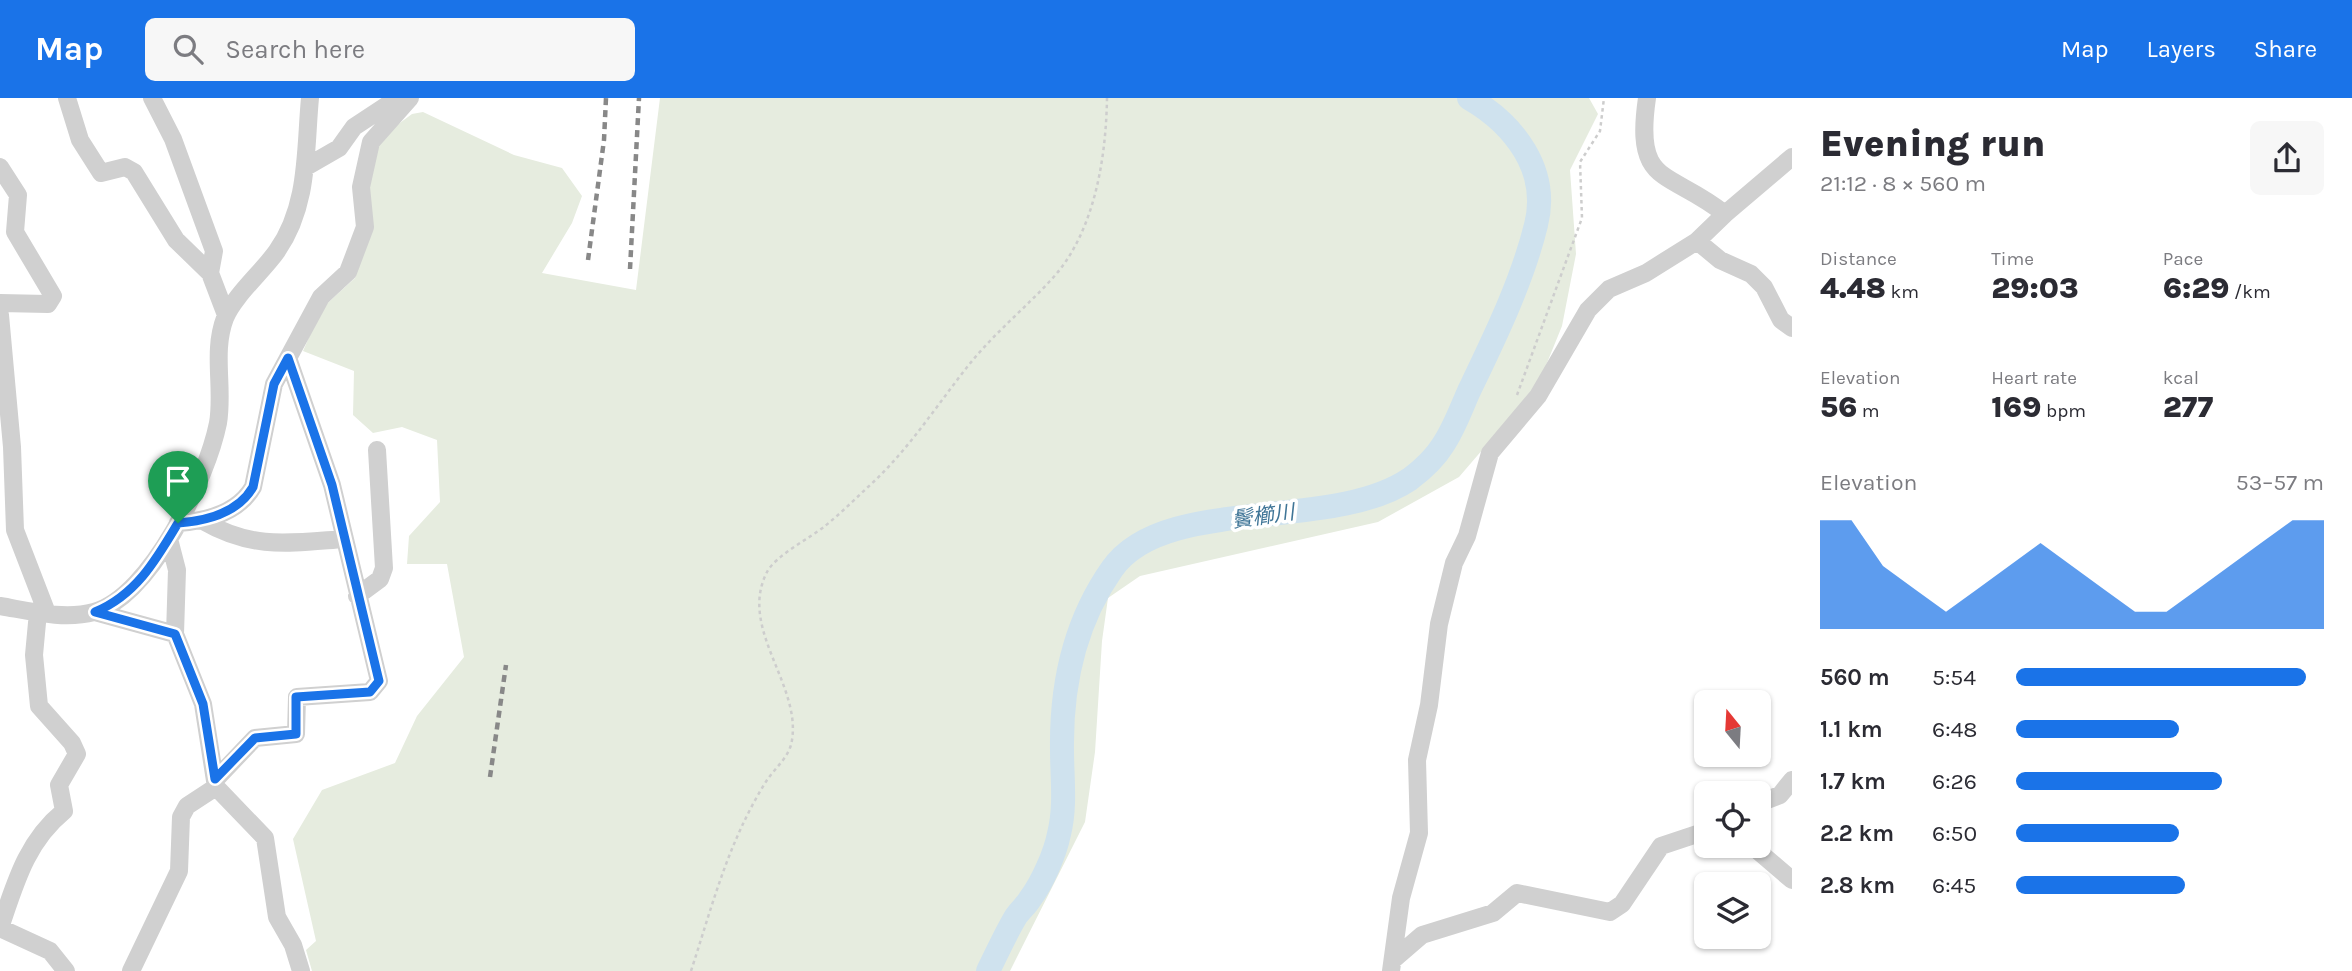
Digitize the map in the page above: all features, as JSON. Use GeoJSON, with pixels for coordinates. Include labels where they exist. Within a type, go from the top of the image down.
{"type":"FeatureCollection","features":[{"type":"Feature","properties":{"kind":"street"},"geometry":{"type":"LineString","coordinates":[[67,98],[80,140],[101,173],[125,167],[134,172],[176,240],[210,273],[226,316]]}},
{"type":"Feature","properties":{"kind":"street"},"geometry":{"type":"LineString","coordinates":[[152,98],[173,139],[214,251],[210,273]]}},
{"type":"Feature","properties":{"kind":"street"},"geometry":{"type":"LineString","coordinates":[[0,606],[73,616],[95,612],[117,603],[134,587],[173,531],[207,459],[218,422],[219,339],[226,316],[278,250],[290,229],[300,202],[306,167],[310,98]]}},
{"type":"Feature","properties":{"kind":"street"},"geometry":{"type":"LineString","coordinates":[[306,167],[339,148],[354,127],[398,98]]}},
{"type":"Feature","properties":{"kind":"street"},"geometry":{"type":"LineString","coordinates":[[173,531],[203,521],[247,497],[253,487],[274,384],[321,297],[348,272],[365,227],[361,187],[370,142],[410,98]]}},
{"type":"Feature","properties":{"kind":"street"},"geometry":{"type":"LineString","coordinates":[[1647,98],[1642,130],[1645,153],[1656,171],[1725,214]]}},
{"type":"Feature","properties":{"kind":"street"},"geometry":{"type":"LineString","coordinates":[[1392,966],[1401,898],[1419,833],[1417,760],[1429,705],[1438,624],[1454,563],[1467,536],[1490,453],[1538,396],[1587,310],[1609,289],[1646,273],[1697,240],[1792,157]]}},
{"type":"Feature","properties":{"kind":"street"},"geometry":{"type":"LineString","coordinates":[[0,167],[18,195],[15,232],[53,296],[48,304],[0,303]]}},
{"type":"Feature","properties":{"kind":"street"},"geometry":{"type":"LineString","coordinates":[[1697,240],[1720,260],[1751,274],[1764,287],[1781,320],[1792,328]]}},
{"type":"Feature","properties":{"kind":"street"},"geometry":{"type":"LineString","coordinates":[[0,315],[12,447],[15,530],[43,613],[34,655],[39,706],[72,743],[77,754],[59,785],[64,811],[49,823],[30,848],[0,928],[50,951],[65,971]]}},
{"type":"Feature","properties":{"kind":"street"},"geometry":{"type":"LineString","coordinates":[[131,971],[179,871],[181,817],[187,806],[215,783],[255,738],[296,734],[296,697],[370,692],[379,681],[332,485],[288,358]]}},
{"type":"Feature","properties":{"kind":"street"},"geometry":{"type":"LineString","coordinates":[[357,596],[380,579],[384,568],[377,450]]}},
{"type":"Feature","properties":{"kind":"street"},"geometry":{"type":"LineString","coordinates":[[203,521],[218,530],[269,545],[344,539]]}},
{"type":"Feature","properties":{"kind":"street"},"geometry":{"type":"LineString","coordinates":[[173,531],[177,570],[175,634],[203,704],[215,783],[265,838],[277,917],[293,946],[302,971]]}},
{"type":"Feature","properties":{"kind":"street"},"geometry":{"type":"LineString","coordinates":[[95,612],[175,634]]}},
{"type":"Feature","properties":{"kind":"street"},"geometry":{"type":"LineString","coordinates":[[1771,798],[1780,794],[1792,780]]}},
{"type":"Feature","properties":{"kind":"street"},"geometry":{"type":"LineString","coordinates":[[1392,966],[1422,935],[1493,913],[1517,893],[1610,912],[1622,904],[1661,846],[1694,835]]}},
{"type":"Feature","properties":{"kind":"street"},"geometry":{"type":"LineString","coordinates":[[1766,858],[1792,880]]}},
{"type":"Feature","properties":{"kind":"path"},"geometry":{"type":"LineString","coordinates":[[691,971],[718,883],[742,825],[767,780],[789,751],[792,741],[793,719],[771,660],[761,611],[761,584],[769,567],[825,525],[893,462],[982,349],[1052,279],[1076,245],[1091,206],[1107,120],[1107,98]]}},
{"type":"Feature","properties":{"kind":"path"},"geometry":{"type":"LineString","coordinates":[[1513,405],[1582,218],[1580,162],[1600,131],[1604,98]]}},
{"type":"Feature","properties":{"kind":"shaded area"},"geometry":{"type":"Polygon","coordinates":[[[660,98],[1589,98],[1598,114],[1570,170],[1576,254],[1562,326],[1538,385],[1459,477],[1378,522],[1140,576],[1108,598],[1102,641],[1095,752],[1085,822],[1010,971],[312,971],[306,950],[316,941],[293,839],[322,790],[395,763],[417,716],[464,657],[447,564],[407,564],[409,536],[440,502],[437,440],[402,427],[373,433],[353,415],[354,371],[303,351],[322,308],[355,278],[373,219],[365,187],[381,137],[412,114],[423,112],[514,155],[562,168],[582,196],[572,223],[542,273],[636,290],[660,98]]]}},
{"type":"Feature","properties":{"kind":"waterway","name":"鬢櫛川"},"geometry":{"type":"LineString","coordinates":[[988,971],[1015,918],[1039,885],[1057,842],[1062,813],[1062,726],[1067,678],[1072,655],[1088,611],[1112,569],[1136,546],[1169,531],[1208,522],[1337,505],[1377,495],[1419,472],[1436,455],[1451,432],[1515,289],[1530,246],[1539,205],[1538,186],[1525,151],[1500,121],[1469,98]]}},
{"type":"Feature","properties":{"kind":"railway"},"geometry":{"type":"LineString","coordinates":[[588,260],[604,140],[606,98]]}},
{"type":"Feature","properties":{"kind":"railway"},"geometry":{"type":"LineString","coordinates":[[630,269],[639,98]]}},
{"type":"Feature","properties":{"kind":"railway"},"geometry":{"type":"LineString","coordinates":[[490,777],[506,665]]}},
{"type":"Feature","properties":{"kind":"route"},"geometry":{"type":"LineString","coordinates":[[288,358],[332,485],[379,681],[370,692],[296,697],[296,734],[255,738],[215,779],[203,704],[175,634],[95,612],[117,603],[134,587],[150,568],[178,523],[203,521],[227,511],[247,497],[253,487],[274,384],[288,358]]}}]}
